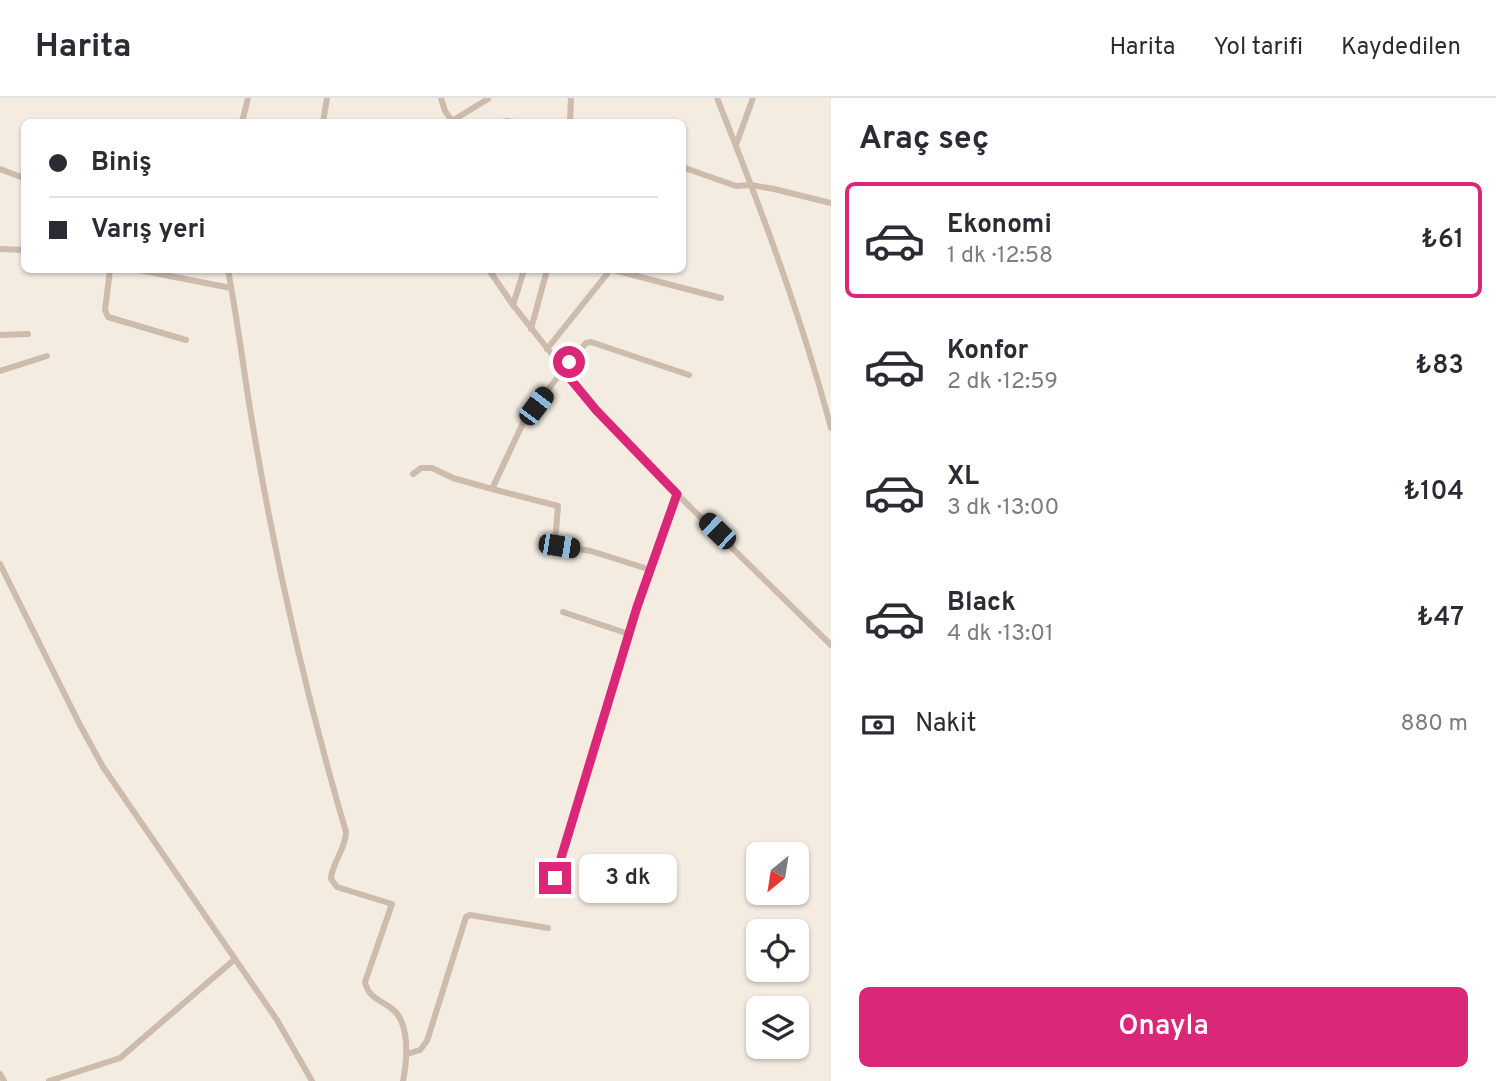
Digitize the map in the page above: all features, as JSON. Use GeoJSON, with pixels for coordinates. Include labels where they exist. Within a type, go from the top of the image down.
{"type":"FeatureCollection","features":[{"type":"Feature","properties":{"kind":"street"},"geometry":{"type":"LineString","coordinates":[[243,119],[248,98]]}},
{"type":"Feature","properties":{"kind":"street"},"geometry":{"type":"LineString","coordinates":[[324,119],[327,98]]}},
{"type":"Feature","properties":{"kind":"street"},"geometry":{"type":"LineString","coordinates":[[441,98],[450,119]]}},
{"type":"Feature","properties":{"kind":"street"},"geometry":{"type":"LineString","coordinates":[[570,119],[571,98]]}},
{"type":"Feature","properties":{"kind":"street"},"geometry":{"type":"LineString","coordinates":[[717,98],[810,348],[831,428]]}},
{"type":"Feature","properties":{"kind":"street"},"geometry":{"type":"LineString","coordinates":[[736,145],[753,98]]}},
{"type":"Feature","properties":{"kind":"street"},"geometry":{"type":"LineString","coordinates":[[457,119],[488,99]]}},
{"type":"Feature","properties":{"kind":"street"},"geometry":{"type":"LineString","coordinates":[[686,168],[736,186],[751,185],[831,203]]}},
{"type":"Feature","properties":{"kind":"street"},"geometry":{"type":"LineString","coordinates":[[0,169],[21,176]]}},
{"type":"Feature","properties":{"kind":"street"},"geometry":{"type":"LineString","coordinates":[[0,248],[21,250]]}},
{"type":"Feature","properties":{"kind":"street"},"geometry":{"type":"LineString","coordinates":[[110,273],[105,310],[108,317],[187,340]]}},
{"type":"Feature","properties":{"kind":"street"},"geometry":{"type":"LineString","coordinates":[[154,273],[231,288]]}},
{"type":"Feature","properties":{"kind":"street"},"geometry":{"type":"LineString","coordinates":[[228,273],[252,425],[288,611],[308,696],[346,832],[331,879],[337,887],[392,904],[365,982],[372,995],[397,1014],[406,1040],[403,1081]]}},
{"type":"Feature","properties":{"kind":"street"},"geometry":{"type":"LineString","coordinates":[[491,273],[513,306],[596,410],[677,494],[831,645]]}},
{"type":"Feature","properties":{"kind":"street"},"geometry":{"type":"LineString","coordinates":[[513,306],[523,273]]}},
{"type":"Feature","properties":{"kind":"street"},"geometry":{"type":"LineString","coordinates":[[531,329],[546,273]]}},
{"type":"Feature","properties":{"kind":"street"},"geometry":{"type":"LineString","coordinates":[[547,349],[607,273]]}},
{"type":"Feature","properties":{"kind":"street"},"geometry":{"type":"LineString","coordinates":[[625,273],[721,298]]}},
{"type":"Feature","properties":{"kind":"street"},"geometry":{"type":"LineString","coordinates":[[0,335],[28,334]]}},
{"type":"Feature","properties":{"kind":"street"},"geometry":{"type":"LineString","coordinates":[[492,489],[523,423],[585,344],[589,342],[689,375]]}},
{"type":"Feature","properties":{"kind":"street"},"geometry":{"type":"LineString","coordinates":[[0,371],[47,356]]}},
{"type":"Feature","properties":{"kind":"street"},"geometry":{"type":"LineString","coordinates":[[413,474],[421,468],[432,468],[453,478],[558,506],[555,543],[559,546],[591,551],[651,570]]}},
{"type":"Feature","properties":{"kind":"street"},"geometry":{"type":"LineString","coordinates":[[555,878],[629,634],[677,494]]}},
{"type":"Feature","properties":{"kind":"street"},"geometry":{"type":"LineString","coordinates":[[0,564],[103,767],[277,1020],[312,1081]]}},
{"type":"Feature","properties":{"kind":"street"},"geometry":{"type":"LineString","coordinates":[[563,612],[629,634]]}},
{"type":"Feature","properties":{"kind":"street"},"geometry":{"type":"LineString","coordinates":[[407,1054],[419,1050],[427,1041],[466,917],[470,915],[548,928]]}},
{"type":"Feature","properties":{"kind":"street"},"geometry":{"type":"LineString","coordinates":[[49,1081],[120,1058],[235,959]]}},
{"type":"Feature","properties":{"kind":"street"},"geometry":{"type":"LineString","coordinates":[[0,1074],[4,1081]]}},
{"type":"Feature","properties":{"kind":"route"},"geometry":{"type":"LineString","coordinates":[[555,878],[637,607],[677,494],[596,410],[563,370],[569,362]]}}]}
